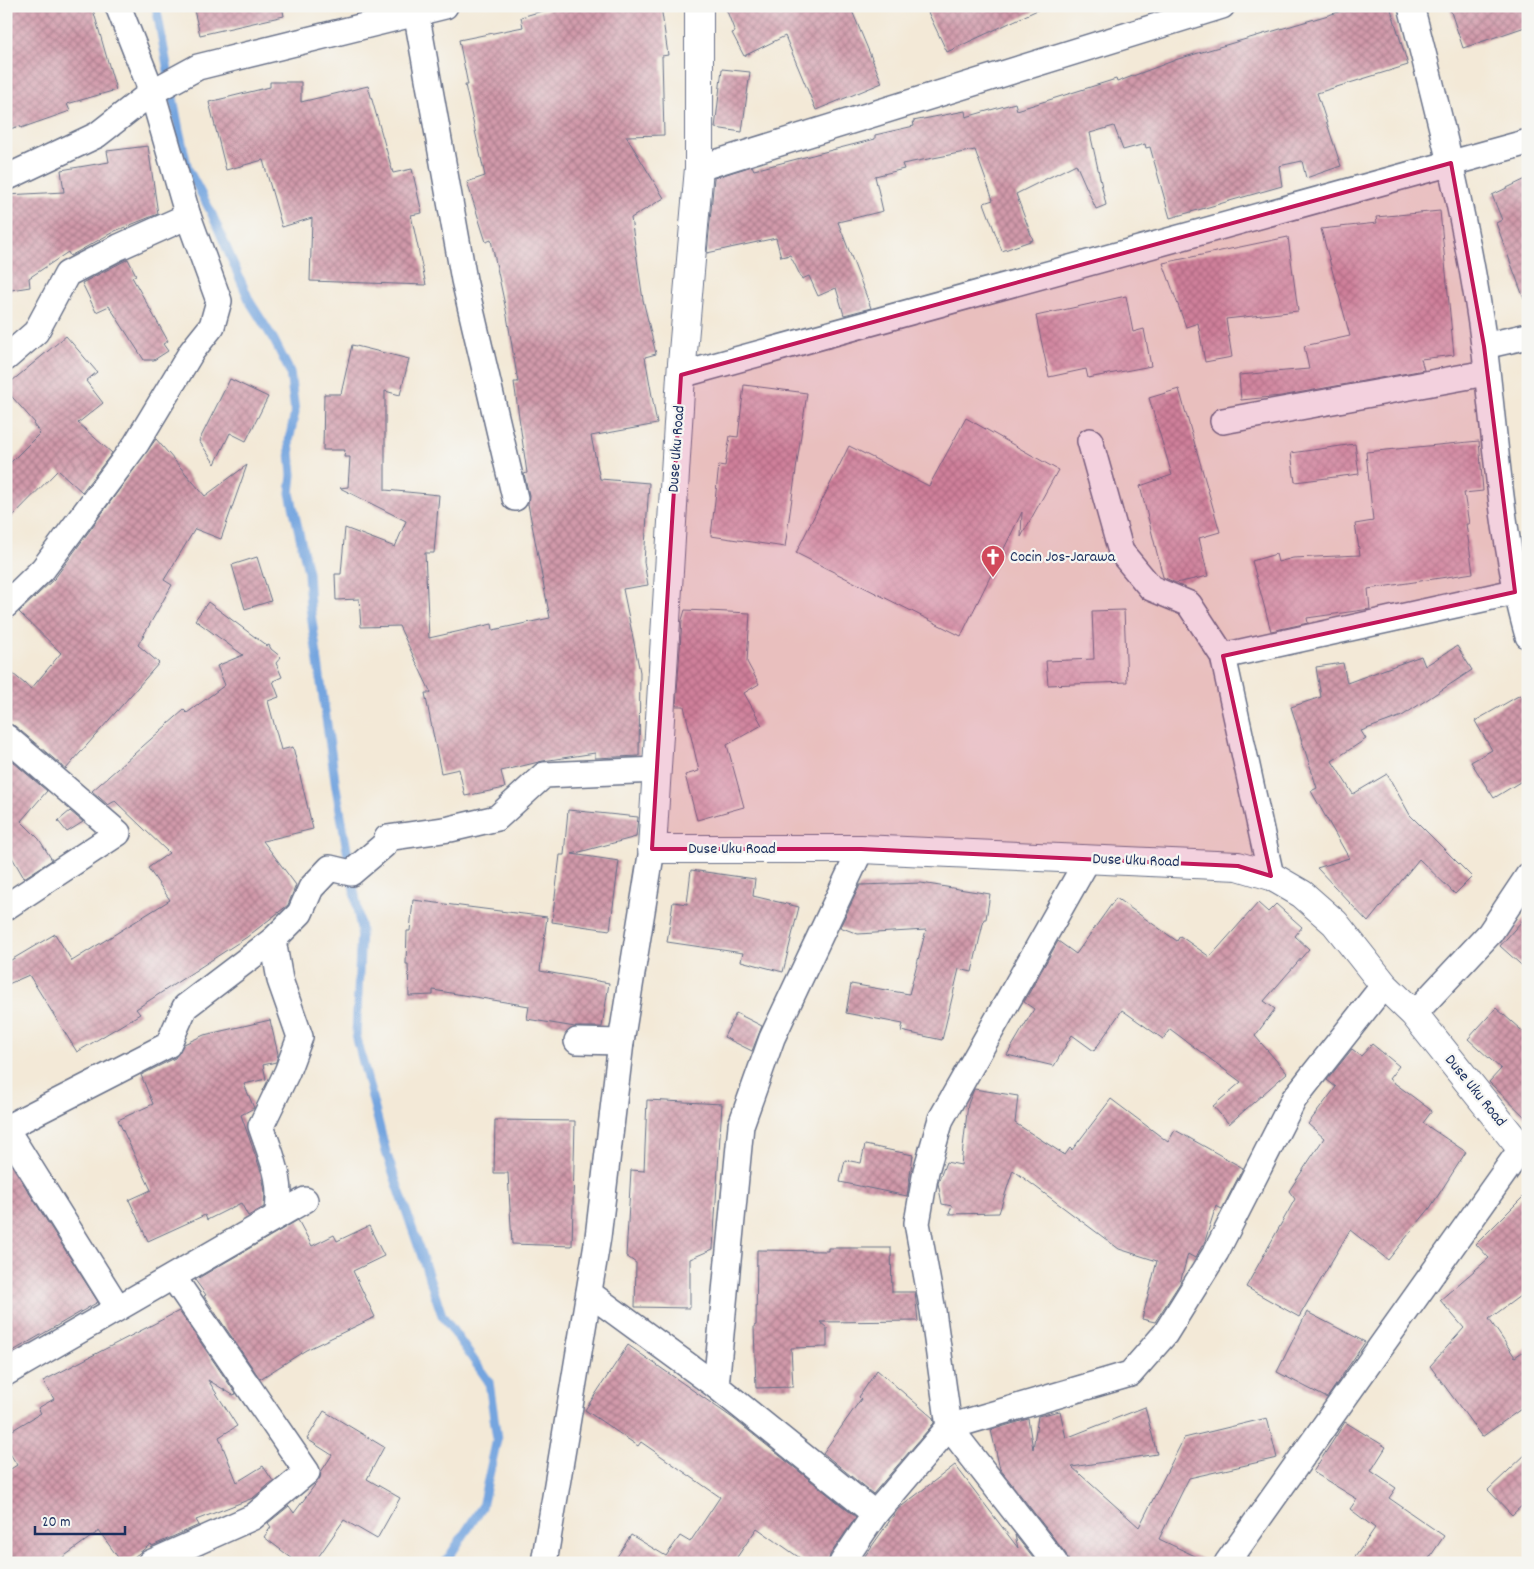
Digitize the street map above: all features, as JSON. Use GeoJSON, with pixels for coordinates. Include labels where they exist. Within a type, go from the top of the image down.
{"type":"FeatureCollection","features":[{"type":"Feature","properties":{"kind":"street"},"geometry":{"type":"LineString","coordinates":[[6,605],[43,569],[136,444],[192,351],[212,326],[219,301],[188,216],[152,92],[118,6]]}},
{"type":"Feature","properties":{"kind":"street"},"geometry":{"type":"LineString","coordinates":[[6,178],[98,135],[152,92],[198,67],[416,9],[445,6]]}},
{"type":"Feature","properties":{"kind":"street","name":"Duse Uku Road"},"geometry":{"type":"LineString","coordinates":[[699,6],[699,168],[681,375],[652,849],[860,849],[1238,866],[1271,876],[1302,894],[1335,923],[1384,985],[1414,1014],[1525,1153]]}},
{"type":"Feature","properties":{"kind":"street"},"geometry":{"type":"LineString","coordinates":[[699,168],[1222,6]]}},
{"type":"Feature","properties":{"kind":"street"},"geometry":{"type":"LineString","coordinates":[[1411,6],[1451,163],[1484,346],[1486,373],[1528,636]]}},
{"type":"Feature","properties":{"kind":"street"},"geometry":{"type":"LineString","coordinates":[[416,9],[464,280],[515,498]]}},
{"type":"Feature","properties":{"kind":"street"},"geometry":{"type":"LineString","coordinates":[[681,375],[1528,142]]}},
{"type":"Feature","properties":{"kind":"street"},"geometry":{"type":"LineString","coordinates":[[6,358],[36,332],[67,274],[119,247],[188,216]]}},
{"type":"Feature","properties":{"kind":"street"},"geometry":{"type":"LineString","coordinates":[[1484,346],[1528,336]]}},
{"type":"Feature","properties":{"kind":"street"},"geometry":{"type":"LineString","coordinates":[[1223,421],[1486,373]]}},
{"type":"Feature","properties":{"kind":"street"},"geometry":{"type":"LineString","coordinates":[[1090,441],[1121,552],[1151,588],[1189,604],[1223,656],[1271,876]]}},
{"type":"Feature","properties":{"kind":"street"},"geometry":{"type":"LineString","coordinates":[[1223,656],[1521,591]]}},
{"type":"Feature","properties":{"kind":"street"},"geometry":{"type":"LineString","coordinates":[[6,737],[118,833],[6,907]]}},
{"type":"Feature","properties":{"kind":"street"},"geometry":{"type":"LineString","coordinates":[[118,1308],[6,1128],[168,1045],[184,1007],[273,940],[300,913],[311,888],[330,868],[351,873],[384,846],[388,838],[450,829],[497,818],[544,775],[657,770]]}},
{"type":"Feature","properties":{"kind":"street"},"geometry":{"type":"LineString","coordinates":[[544,1563],[598,1237],[620,1042],[652,849]]}},
{"type":"Feature","properties":{"kind":"street"},"geometry":{"type":"LineString","coordinates":[[716,1386],[742,1125],[772,1038],[860,849]]}},
{"type":"Feature","properties":{"kind":"street"},"geometry":{"type":"LineString","coordinates":[[1055,1563],[949,1427],[933,1310],[917,1223],[926,1171],[942,1119],[1088,859]]}},
{"type":"Feature","properties":{"kind":"street"},"geometry":{"type":"LineString","coordinates":[[1414,1014],[1490,933],[1528,876]]}},
{"type":"Feature","properties":{"kind":"street"},"geometry":{"type":"LineString","coordinates":[[273,940],[280,980],[300,1037],[287,1072],[261,1126],[277,1174],[280,1197],[276,1216]]}},
{"type":"Feature","properties":{"kind":"street"},"geometry":{"type":"LineString","coordinates":[[842,1563],[875,1514],[949,1427],[1130,1374],[1165,1334],[1216,1252],[1294,1099],[1384,985]]}},
{"type":"Feature","properties":{"kind":"street"},"geometry":{"type":"LineString","coordinates":[[577,1040],[620,1042]]}},
{"type":"Feature","properties":{"kind":"street"},"geometry":{"type":"LineString","coordinates":[[1226,1563],[1525,1153]]}},
{"type":"Feature","properties":{"kind":"street"},"geometry":{"type":"LineString","coordinates":[[6,1373],[305,1200]]}},
{"type":"Feature","properties":{"kind":"street"},"geometry":{"type":"LineString","coordinates":[[150,1563],[253,1518],[307,1472],[173,1277]]}},
{"type":"Feature","properties":{"kind":"street"},"geometry":{"type":"LineString","coordinates":[[589,1293],[716,1386],[875,1514]]}},
{"type":"Feature","properties":{"kind":"highlighted area"},"geometry":{"type":"Polygon","coordinates":[[[1451,163],[1484,346],[1515,592],[1223,656],[1271,876],[1238,866],[861,849],[652,849],[681,375],[1451,163]]]}},
{"type":"Feature","properties":{"kind":"building"},"geometry":{"type":"Polygon","coordinates":[[[6,6],[92,6],[116,90],[67,104],[70,111],[21,128],[20,126],[6,130],[6,6]]]}},
{"type":"Feature","properties":{"kind":"building"},"geometry":{"type":"Polygon","coordinates":[[[193,6],[282,6],[284,16],[200,35],[193,6]]]}},
{"type":"Feature","properties":{"kind":"building"},"geometry":{"type":"Polygon","coordinates":[[[560,6],[661,6],[668,55],[662,56],[664,135],[626,136],[664,198],[631,218],[643,300],[656,354],[645,357],[657,424],[591,436],[600,479],[649,483],[644,562],[648,585],[623,589],[640,672],[639,756],[595,758],[595,753],[543,761],[501,771],[505,788],[465,796],[459,769],[441,773],[425,693],[431,693],[399,626],[361,627],[359,599],[336,600],[335,574],[341,574],[345,528],[395,547],[406,521],[340,488],[348,487],[350,457],[344,457],[345,450],[323,450],[324,394],[341,394],[352,345],[409,359],[400,395],[385,391],[385,490],[439,495],[434,553],[425,553],[429,638],[492,624],[493,630],[550,618],[528,504],[529,495],[524,474],[527,473],[514,382],[518,382],[506,310],[491,240],[486,242],[467,182],[485,176],[465,85],[468,85],[459,40],[523,27],[521,17],[560,6]]]}},
{"type":"Feature","properties":{"kind":"building"},"geometry":{"type":"Polygon","coordinates":[[[725,6],[850,6],[882,83],[816,110],[785,36],[744,56],[732,33],[735,32],[725,6]]]}},
{"type":"Feature","properties":{"kind":"building"},"geometry":{"type":"Polygon","coordinates":[[[925,6],[1046,6],[947,52],[925,6]]]}},
{"type":"Feature","properties":{"kind":"building"},"geometry":{"type":"Polygon","coordinates":[[[1359,6],[1390,6],[1408,65],[1317,93],[1341,166],[1306,178],[1302,161],[1279,166],[1282,186],[1170,218],[1150,147],[1146,148],[1145,144],[1123,150],[1114,126],[1090,133],[1106,205],[1096,209],[1076,164],[1016,194],[1033,240],[1002,251],[984,203],[993,200],[975,150],[902,164],[904,169],[875,176],[883,211],[838,222],[871,308],[844,315],[836,288],[818,296],[809,276],[802,279],[790,255],[781,257],[776,238],[707,253],[714,178],[752,166],[754,170],[875,139],[875,135],[914,126],[913,121],[965,111],[966,117],[1015,103],[1017,110],[1116,79],[1117,82],[1178,59],[1359,6]]]}},
{"type":"Feature","properties":{"kind":"building"},"geometry":{"type":"Polygon","coordinates":[[[1449,6],[1528,6],[1528,26],[1463,48],[1449,6]]]}},
{"type":"Feature","properties":{"kind":"building"},"geometry":{"type":"Polygon","coordinates":[[[722,69],[750,72],[742,132],[715,128],[722,69]]]}},
{"type":"Feature","properties":{"kind":"building"},"geometry":{"type":"Polygon","coordinates":[[[270,82],[301,82],[301,102],[368,86],[393,173],[412,169],[422,213],[411,215],[426,285],[310,281],[312,218],[282,227],[263,160],[226,170],[209,102],[270,87],[270,82]]]}},
{"type":"Feature","properties":{"kind":"building"},"geometry":{"type":"Polygon","coordinates":[[[148,146],[158,214],[115,231],[70,256],[68,252],[29,278],[30,287],[11,290],[6,293],[6,195],[64,192],[61,170],[109,162],[107,151],[148,146]]]}},
{"type":"Feature","properties":{"kind":"building"},"geometry":{"type":"Polygon","coordinates":[[[1528,178],[1528,298],[1524,299],[1496,223],[1502,220],[1492,195],[1528,178]]]}},
{"type":"Feature","properties":{"kind":"building"},"geometry":{"type":"Polygon","coordinates":[[[1440,211],[1454,355],[1421,359],[1424,370],[1281,396],[1241,400],[1239,375],[1309,369],[1304,346],[1350,336],[1321,229],[1377,223],[1376,217],[1440,211]]]}},
{"type":"Feature","properties":{"kind":"building"},"geometry":{"type":"Polygon","coordinates":[[[1288,237],[1298,311],[1226,319],[1232,357],[1205,362],[1198,323],[1186,327],[1163,263],[1288,237]]]}},
{"type":"Feature","properties":{"kind":"building"},"geometry":{"type":"Polygon","coordinates":[[[128,259],[136,275],[132,277],[168,341],[163,344],[168,351],[154,360],[144,360],[109,306],[96,312],[82,283],[128,259]]]}},
{"type":"Feature","properties":{"kind":"building"},"geometry":{"type":"Polygon","coordinates":[[[1126,296],[1133,332],[1144,329],[1151,366],[1088,378],[1086,369],[1049,377],[1036,316],[1126,296]]]}},
{"type":"Feature","properties":{"kind":"building"},"geometry":{"type":"Polygon","coordinates":[[[66,336],[97,372],[86,381],[103,403],[78,423],[112,453],[82,492],[58,470],[6,523],[6,467],[40,433],[33,424],[35,423],[6,390],[6,386],[66,336]]]}},
{"type":"Feature","properties":{"kind":"building"},"geometry":{"type":"Polygon","coordinates":[[[230,379],[268,397],[246,441],[230,433],[215,464],[199,441],[230,379]]]}},
{"type":"Feature","properties":{"kind":"building"},"geometry":{"type":"Polygon","coordinates":[[[744,385],[807,393],[785,547],[711,536],[719,465],[725,466],[730,436],[738,437],[744,385]]]}},
{"type":"Feature","properties":{"kind":"building"},"geometry":{"type":"Polygon","coordinates":[[[1179,389],[1220,532],[1199,538],[1208,576],[1176,583],[1163,577],[1140,486],[1172,475],[1149,398],[1179,389]]]}},
{"type":"Feature","properties":{"kind":"building"},"geometry":{"type":"Polygon","coordinates":[[[966,418],[1058,470],[1021,537],[1022,512],[961,636],[796,553],[849,446],[929,486],[966,418]]]}},
{"type":"Feature","properties":{"kind":"building"},"geometry":{"type":"Polygon","coordinates":[[[156,439],[205,496],[247,465],[221,539],[195,529],[164,580],[172,585],[138,645],[159,663],[66,769],[15,726],[6,723],[6,668],[31,689],[61,653],[19,612],[55,578],[156,439]]]}},
{"type":"Feature","properties":{"kind":"building"},"geometry":{"type":"Polygon","coordinates":[[[1479,441],[1483,491],[1464,493],[1469,524],[1466,524],[1473,573],[1368,589],[1370,609],[1307,618],[1308,623],[1271,631],[1252,561],[1276,554],[1278,562],[1293,558],[1360,555],[1355,524],[1373,521],[1366,452],[1479,441]]]}},
{"type":"Feature","properties":{"kind":"building"},"geometry":{"type":"Polygon","coordinates":[[[1355,444],[1359,474],[1295,482],[1291,453],[1355,444]]]}},
{"type":"Feature","properties":{"kind":"building"},"geometry":{"type":"Polygon","coordinates":[[[257,557],[271,601],[245,609],[232,565],[257,557]]]}},
{"type":"Feature","properties":{"kind":"building"},"geometry":{"type":"Polygon","coordinates":[[[208,602],[267,646],[269,645],[281,657],[276,663],[282,677],[273,681],[279,697],[268,701],[281,750],[293,747],[313,829],[263,841],[296,885],[288,905],[247,937],[136,1009],[140,1014],[77,1052],[29,975],[6,985],[6,963],[55,934],[72,961],[170,900],[148,868],[169,853],[115,801],[108,805],[92,791],[184,710],[187,713],[225,685],[217,666],[243,655],[195,620],[208,602]]]}},
{"type":"Feature","properties":{"kind":"building"},"geometry":{"type":"Polygon","coordinates":[[[685,610],[750,613],[747,662],[759,684],[744,693],[762,725],[727,745],[744,807],[697,820],[685,775],[699,771],[684,706],[676,706],[682,620],[685,610]]]}},
{"type":"Feature","properties":{"kind":"building"},"geometry":{"type":"Polygon","coordinates":[[[1124,610],[1127,682],[1048,685],[1046,661],[1094,659],[1092,611],[1124,610]]]}},
{"type":"Feature","properties":{"kind":"building"},"geometry":{"type":"Polygon","coordinates":[[[1457,646],[1472,670],[1402,716],[1361,731],[1366,739],[1332,761],[1353,794],[1387,774],[1410,815],[1472,877],[1455,894],[1419,859],[1368,922],[1317,868],[1349,858],[1311,791],[1317,788],[1291,707],[1321,697],[1316,667],[1343,663],[1347,683],[1421,656],[1425,666],[1457,646]]]}},
{"type":"Feature","properties":{"kind":"building"},"geometry":{"type":"Polygon","coordinates":[[[1520,695],[1528,708],[1528,777],[1494,798],[1471,762],[1492,750],[1475,721],[1520,695]]]}},
{"type":"Feature","properties":{"kind":"building"},"geometry":{"type":"Polygon","coordinates":[[[6,756],[47,791],[21,821],[39,839],[52,860],[24,878],[6,847],[6,756]]]}},
{"type":"Feature","properties":{"kind":"building"},"geometry":{"type":"Polygon","coordinates":[[[568,810],[638,817],[636,837],[572,854],[619,861],[610,930],[552,922],[560,855],[564,855],[568,810]]]}},
{"type":"Feature","properties":{"kind":"building"},"geometry":{"type":"Polygon","coordinates":[[[70,811],[83,822],[67,832],[58,821],[70,811]]]}},
{"type":"Feature","properties":{"kind":"building"},"geometry":{"type":"Polygon","coordinates":[[[691,870],[755,879],[753,896],[799,907],[783,972],[741,961],[743,953],[667,942],[673,902],[687,904],[691,870]]]}},
{"type":"Feature","properties":{"kind":"building"},"geometry":{"type":"Polygon","coordinates":[[[921,883],[990,894],[986,919],[984,919],[972,972],[959,969],[942,1040],[901,1031],[903,1024],[846,1013],[851,984],[909,994],[926,930],[858,934],[840,927],[860,885],[921,883]]]}},
{"type":"Feature","properties":{"kind":"building"},"geometry":{"type":"Polygon","coordinates":[[[1116,898],[1177,941],[1180,936],[1210,957],[1258,903],[1268,912],[1276,904],[1302,927],[1295,936],[1309,949],[1264,1001],[1275,1009],[1255,1036],[1287,1073],[1229,1124],[1213,1106],[1241,1082],[1170,1029],[1163,1039],[1122,1010],[1094,1051],[1072,1035],[1054,1066],[1007,1055],[1034,1009],[1024,1002],[1058,941],[1076,954],[1116,898]]]}},
{"type":"Feature","properties":{"kind":"building"},"geometry":{"type":"Polygon","coordinates":[[[413,900],[547,917],[540,971],[609,983],[602,1027],[575,1027],[527,1019],[529,1006],[433,990],[433,995],[409,996],[408,964],[406,964],[407,931],[410,931],[413,900]]]}},
{"type":"Feature","properties":{"kind":"building"},"geometry":{"type":"Polygon","coordinates":[[[1528,914],[1528,971],[1500,946],[1528,914]]]}},
{"type":"Feature","properties":{"kind":"building"},"geometry":{"type":"Polygon","coordinates":[[[1496,1008],[1528,1036],[1528,1120],[1489,1082],[1501,1069],[1468,1039],[1496,1008]]]}},
{"type":"Feature","properties":{"kind":"building"},"geometry":{"type":"Polygon","coordinates":[[[736,1013],[762,1026],[752,1051],[724,1037],[736,1013]]]}},
{"type":"Feature","properties":{"kind":"building"},"geometry":{"type":"Polygon","coordinates":[[[270,1020],[278,1054],[276,1062],[263,1065],[266,1079],[244,1084],[254,1108],[241,1115],[262,1174],[265,1192],[264,1207],[248,1216],[241,1203],[207,1220],[205,1215],[148,1241],[129,1200],[151,1190],[118,1120],[153,1104],[141,1075],[175,1058],[184,1044],[204,1035],[270,1020]]]}},
{"type":"Feature","properties":{"kind":"building"},"geometry":{"type":"Polygon","coordinates":[[[1372,1044],[1399,1066],[1389,1079],[1432,1111],[1423,1123],[1466,1152],[1430,1208],[1388,1260],[1350,1230],[1299,1317],[1246,1287],[1295,1199],[1289,1191],[1324,1138],[1308,1124],[1336,1087],[1327,1080],[1352,1049],[1361,1056],[1372,1044]]]}},
{"type":"Feature","properties":{"kind":"building"},"geometry":{"type":"Polygon","coordinates":[[[974,1089],[1018,1096],[1015,1123],[1065,1155],[1070,1148],[1072,1150],[1111,1099],[1168,1142],[1175,1130],[1243,1168],[1222,1209],[1216,1206],[1205,1241],[1195,1258],[1188,1254],[1180,1283],[1155,1322],[1142,1319],[1157,1261],[1119,1249],[1013,1170],[999,1213],[949,1214],[952,1206],[942,1204],[938,1183],[946,1162],[961,1165],[968,1104],[974,1089]]]}},
{"type":"Feature","properties":{"kind":"building"},"geometry":{"type":"Polygon","coordinates":[[[647,1100],[722,1104],[713,1249],[690,1259],[690,1308],[635,1307],[636,1263],[626,1256],[631,1170],[644,1171],[647,1100]]]}},
{"type":"Feature","properties":{"kind":"building"},"geometry":{"type":"Polygon","coordinates":[[[495,1120],[575,1121],[572,1246],[512,1244],[508,1173],[494,1173],[495,1120]]]}},
{"type":"Feature","properties":{"kind":"building"},"geometry":{"type":"Polygon","coordinates":[[[865,1145],[913,1155],[907,1196],[840,1182],[845,1160],[861,1163],[865,1145]]]}},
{"type":"Feature","properties":{"kind":"building"},"geometry":{"type":"Polygon","coordinates":[[[6,1156],[98,1302],[6,1355],[6,1156]]]}},
{"type":"Feature","properties":{"kind":"building"},"geometry":{"type":"Polygon","coordinates":[[[1528,1192],[1528,1290],[1489,1319],[1515,1357],[1528,1348],[1528,1404],[1482,1437],[1430,1366],[1464,1328],[1440,1300],[1489,1258],[1476,1244],[1528,1192]]]}},
{"type":"Feature","properties":{"kind":"building"},"geometry":{"type":"Polygon","coordinates":[[[298,1220],[312,1246],[334,1235],[337,1241],[369,1226],[384,1256],[353,1271],[375,1317],[306,1350],[260,1379],[195,1280],[298,1220]]]}},
{"type":"Feature","properties":{"kind":"building"},"geometry":{"type":"Polygon","coordinates":[[[828,1248],[891,1248],[892,1292],[915,1292],[918,1321],[820,1322],[827,1328],[827,1347],[791,1348],[793,1387],[756,1388],[754,1326],[756,1325],[757,1250],[828,1251],[828,1248]]]}},
{"type":"Feature","properties":{"kind":"building"},"geometry":{"type":"Polygon","coordinates":[[[179,1311],[236,1394],[233,1395],[208,1380],[237,1426],[219,1437],[237,1482],[263,1466],[273,1481],[253,1498],[196,1520],[199,1525],[152,1546],[151,1544],[126,1563],[122,1563],[99,1531],[55,1563],[13,1563],[6,1546],[6,1472],[17,1465],[6,1447],[6,1434],[41,1413],[38,1408],[54,1399],[43,1381],[179,1311]]]}},
{"type":"Feature","properties":{"kind":"building"},"geometry":{"type":"Polygon","coordinates":[[[1307,1312],[1365,1342],[1327,1398],[1277,1372],[1307,1312]]]}},
{"type":"Feature","properties":{"kind":"building"},"geometry":{"type":"Polygon","coordinates":[[[628,1345],[734,1419],[856,1517],[830,1555],[828,1563],[807,1563],[757,1528],[733,1563],[613,1563],[631,1535],[666,1556],[680,1536],[690,1542],[720,1497],[641,1442],[638,1446],[585,1410],[628,1345]]]}},
{"type":"Feature","properties":{"kind":"building"},"geometry":{"type":"Polygon","coordinates":[[[877,1370],[933,1418],[934,1423],[873,1494],[823,1453],[861,1399],[859,1397],[877,1370]]]}},
{"type":"Feature","properties":{"kind":"building"},"geometry":{"type":"Polygon","coordinates":[[[1145,1407],[1157,1454],[1072,1467],[1139,1527],[1184,1438],[1267,1418],[1277,1458],[1189,1478],[1159,1539],[1210,1563],[1069,1563],[1066,1554],[1000,1469],[991,1430],[1028,1419],[1033,1449],[1038,1416],[1060,1411],[1066,1438],[1145,1407]]]}},
{"type":"Feature","properties":{"kind":"building"},"geometry":{"type":"Polygon","coordinates":[[[324,1411],[384,1447],[367,1479],[400,1498],[377,1539],[344,1520],[314,1563],[298,1563],[264,1537],[271,1527],[268,1523],[289,1506],[294,1513],[320,1478],[321,1472],[332,1455],[307,1439],[324,1411]]]}},
{"type":"Feature","properties":{"kind":"building"},"geometry":{"type":"Polygon","coordinates":[[[1345,1422],[1386,1447],[1371,1471],[1396,1488],[1389,1498],[1444,1536],[1426,1563],[1351,1563],[1375,1528],[1350,1509],[1357,1499],[1313,1472],[1345,1422]]]}},
{"type":"Feature","properties":{"kind":"building"},"geometry":{"type":"Polygon","coordinates":[[[1528,1452],[1528,1500],[1512,1515],[1488,1490],[1528,1452]]]}},
{"type":"Feature","properties":{"kind":"building"},"geometry":{"type":"Polygon","coordinates":[[[955,1465],[1018,1548],[1015,1535],[1037,1563],[860,1563],[898,1509],[955,1465]]]}},
{"type":"Feature","properties":{"kind":"waterway"},"geometry":{"type":"LineString","coordinates":[[156,6],[188,169],[211,212],[250,302],[274,340],[290,372],[295,412],[289,441],[292,475],[290,493],[308,572],[310,607],[336,787],[361,930],[356,1035],[386,1152],[442,1315],[489,1382],[497,1439],[482,1507],[445,1563]]}},
{"type":"Feature","properties":{"kind":"place","name":"Cocin Jos-Jarawa"},"geometry":{"type":"Point","coordinates":[993,578]}}]}
